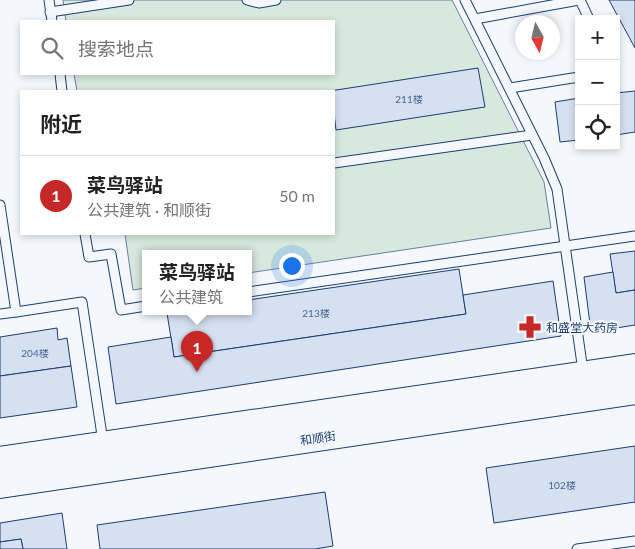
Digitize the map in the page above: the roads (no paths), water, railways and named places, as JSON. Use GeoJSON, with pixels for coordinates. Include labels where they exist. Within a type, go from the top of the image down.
{"type":"FeatureCollection","features":[{"type":"Feature","properties":{"kind":"street","name":"和顺街"},"geometry":{"type":"LineString","coordinates":[[0,460],[635,366]]}},
{"type":"Feature","properties":{"kind":"street","name":"和顺街"},"geometry":{"type":"LineString","coordinates":[[0,485],[635,391]]}},
{"type":"Feature","properties":{"kind":"lane"},"geometry":{"type":"LineString","coordinates":[[48,0],[51,17],[128,0]]}},
{"type":"Feature","properties":{"kind":"lane"},"geometry":{"type":"LineString","coordinates":[[247,0],[258,3],[276,0]]}},
{"type":"Feature","properties":{"kind":"lane"},"geometry":{"type":"LineString","coordinates":[[465,0],[510,88],[557,189],[584,374]]}},
{"type":"Feature","properties":{"kind":"lane"},"geometry":{"type":"LineString","coordinates":[[475,20],[580,0],[587,15]]}},
{"type":"Feature","properties":{"kind":"lane"},"geometry":{"type":"LineString","coordinates":[[60,75],[62,90]]}},
{"type":"Feature","properties":{"kind":"lane"},"geometry":{"type":"LineString","coordinates":[[510,88],[575,78]]}},
{"type":"Feature","properties":{"kind":"lane"},"geometry":{"type":"LineString","coordinates":[[335,162],[532,135]]}},
{"type":"Feature","properties":{"kind":"lane"},"geometry":{"type":"LineString","coordinates":[[0,205],[3,241],[16,312]]}},
{"type":"Feature","properties":{"kind":"lane"},"geometry":{"type":"LineString","coordinates":[[85,235],[89,257],[111,254],[121,310],[142,307]]}},
{"type":"Feature","properties":{"kind":"lane"},"geometry":{"type":"LineString","coordinates":[[252,291],[635,236]]}},
{"type":"Feature","properties":{"kind":"lane"},"geometry":{"type":"LineString","coordinates":[[0,314],[82,302],[104,444]]}},
{"type":"Feature","properties":{"kind":"lane"},"geometry":{"type":"LineString","coordinates":[[577,549],[635,541]]}},
{"type":"Feature","properties":{"kind":"place","name":"和盛堂大药房"},"geometry":{"type":"Point","coordinates":[530,327]}},
{"type":"Feature","properties":{"kind":"place","name":"菜鸟驿站"},"geometry":{"type":"Point","coordinates":[197,372]}}]}
